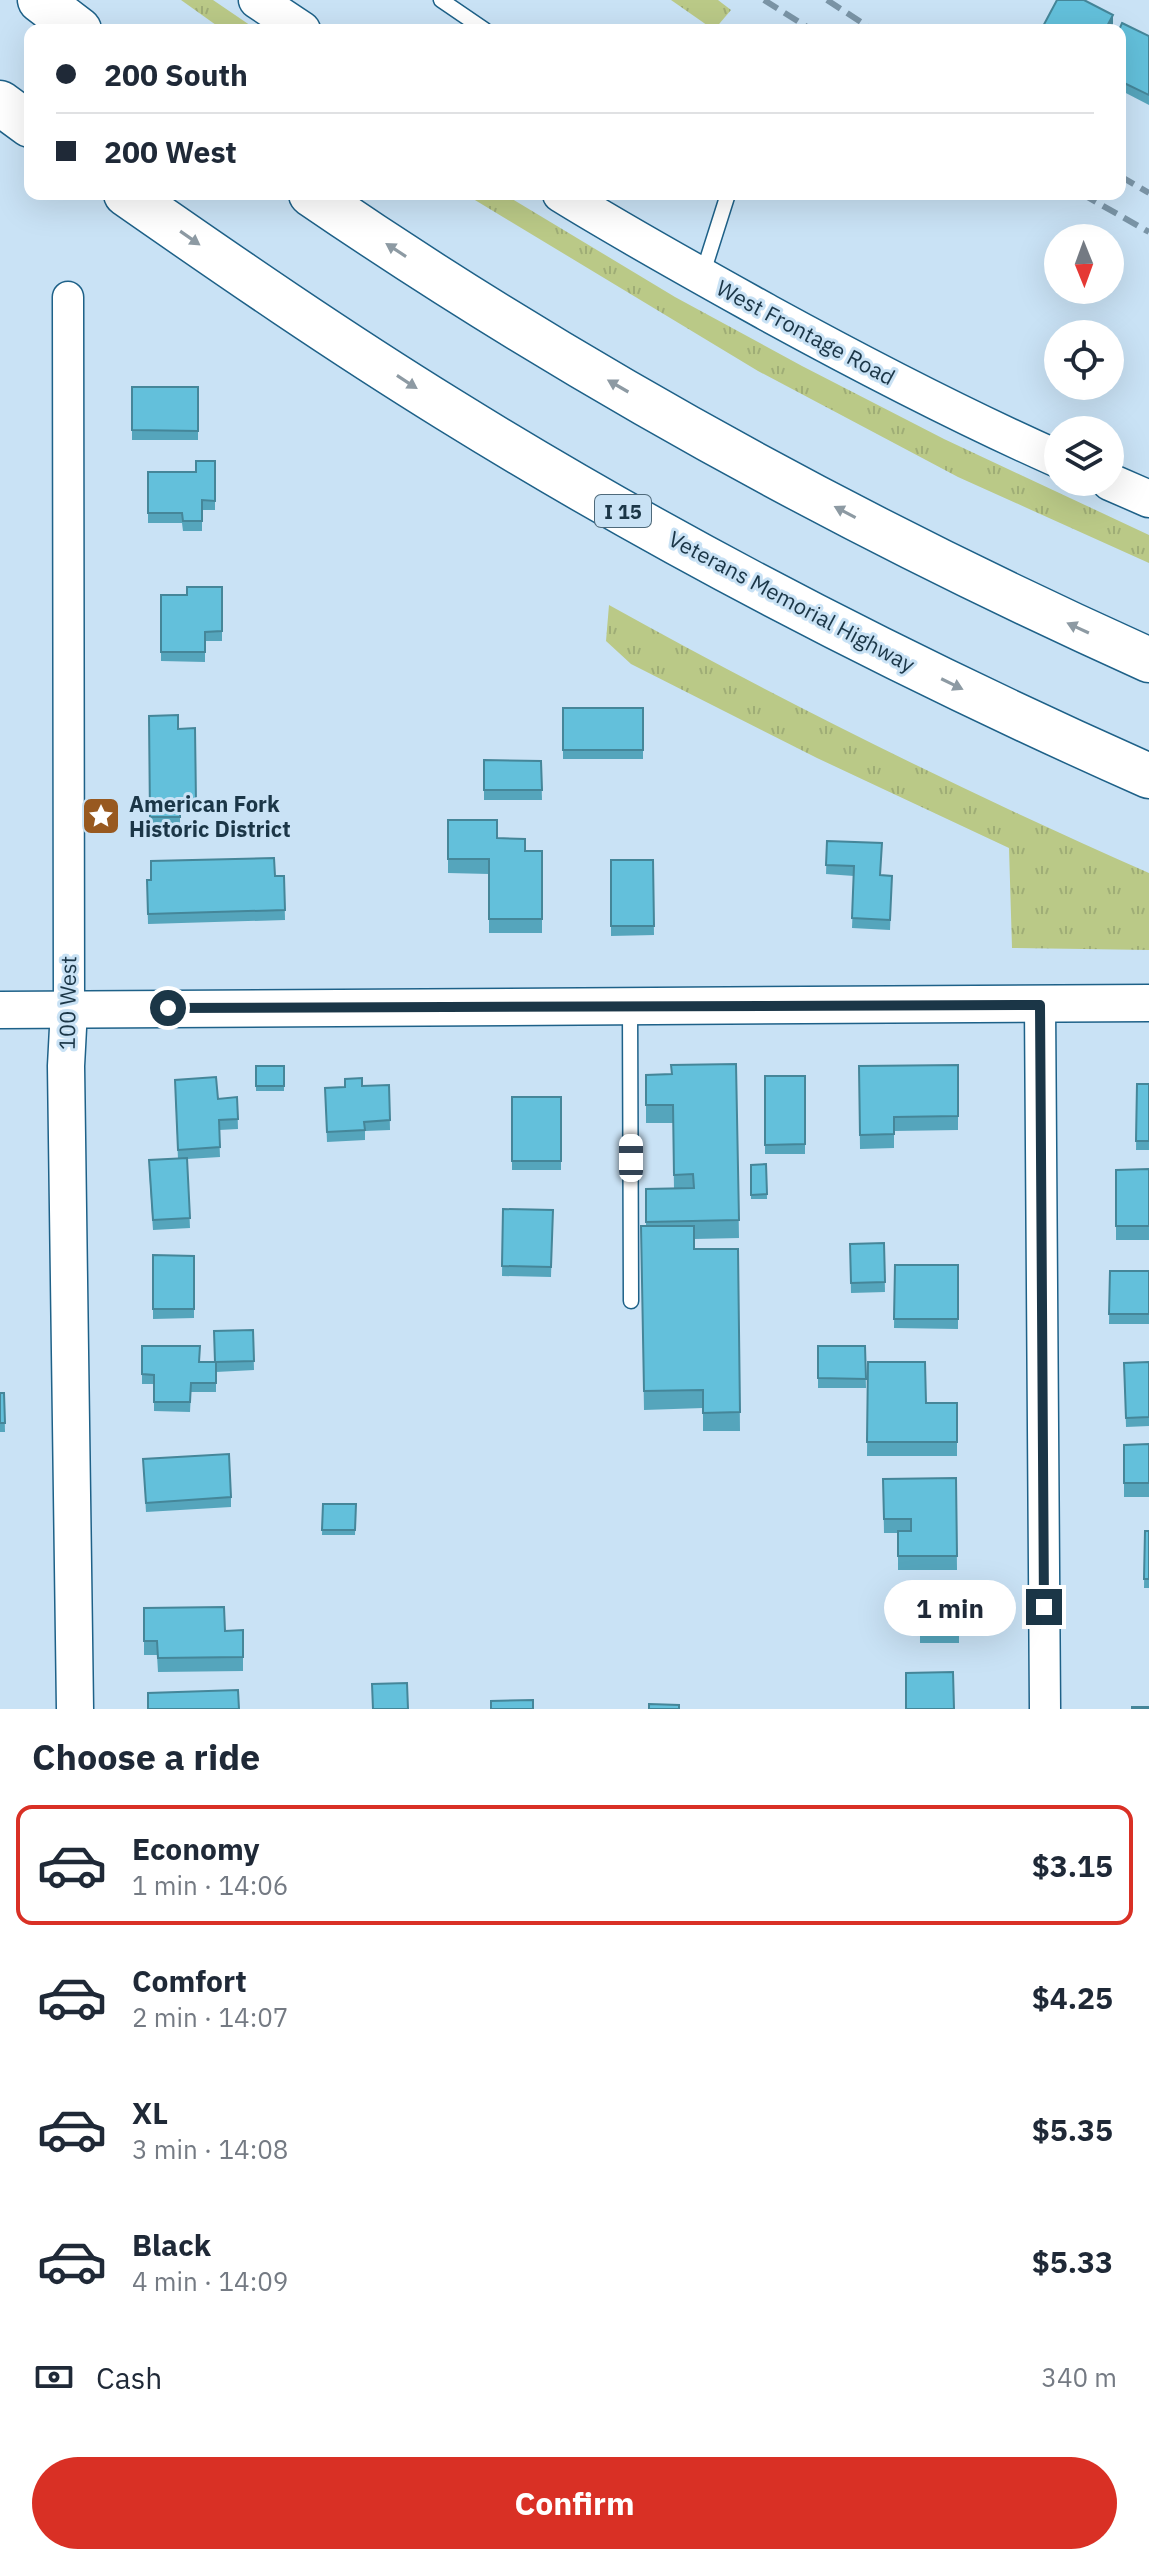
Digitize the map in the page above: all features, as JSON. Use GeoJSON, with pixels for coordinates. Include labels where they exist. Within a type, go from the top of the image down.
{"type":"FeatureCollection","features":[{"type":"Feature","properties":{"kind":"highway"},"geometry":{"type":"LineString","coordinates":[[40,0],[71,24]]}},
{"type":"Feature","properties":{"kind":"highway"},"geometry":{"type":"LineString","coordinates":[[0,103],[24,121]]}},
{"type":"Feature","properties":{"kind":"highway","name":"Veterans Memorial Highway"},"geometry":{"type":"LineString","coordinates":[[135,200],[287,306],[412,386],[634,518],[726,570],[863,640],[1056,735],[1149,776]]}},
{"type":"Feature","properties":{"kind":"highway"},"geometry":{"type":"LineString","coordinates":[[320,200],[497,314],[678,421],[889,535],[1149,660]]}},
{"type":"Feature","properties":{"kind":"street"},"geometry":{"type":"LineString","coordinates":[[268,3],[294,24]]}},
{"type":"Feature","properties":{"kind":"street","name":"West Frontage Road"},"geometry":{"type":"LineString","coordinates":[[571,200],[851,358],[1044,453]]}},
{"type":"Feature","properties":{"kind":"street","name":"100 West"},"geometry":{"type":"LineString","coordinates":[[68,297],[69,1009],[66,1066],[75,1709]]}},
{"type":"Feature","properties":{"kind":"street"},"geometry":{"type":"LineString","coordinates":[[1124,488],[1149,499]]}},
{"type":"Feature","properties":{"kind":"street"},"geometry":{"type":"LineString","coordinates":[[0,1010],[1149,1003]]}},
{"type":"Feature","properties":{"kind":"street"},"geometry":{"type":"LineString","coordinates":[[1040,1005],[1045,1709]]}},
{"type":"Feature","properties":{"kind":"lane"},"geometry":{"type":"LineString","coordinates":[[441,0],[476,24]]}},
{"type":"Feature","properties":{"kind":"lane"},"geometry":{"type":"LineString","coordinates":[[702,276],[726,200]]}},
{"type":"Feature","properties":{"kind":"lane"},"geometry":{"type":"LineString","coordinates":[[630,1006],[631,1301]]}},
{"type":"Feature","properties":{"kind":"green space"},"geometry":{"type":"Polygon","coordinates":[[[181,0],[213,0],[248,24],[215,24],[181,0]]]}},
{"type":"Feature","properties":{"kind":"green space"},"geometry":{"type":"Polygon","coordinates":[[[671,0],[718,0],[731,10],[719,24],[705,24],[671,0]]]}},
{"type":"Feature","properties":{"kind":"green space"},"geometry":{"type":"Polygon","coordinates":[[[475,200],[514,200],[675,297],[802,366],[944,439],[1044,486],[1044,496],[1066,496],[1149,535],[1149,563],[958,477],[758,371],[475,200]]]}},
{"type":"Feature","properties":{"kind":"green space"},"geometry":{"type":"Polygon","coordinates":[[[609,605],[876,745],[1149,873],[1149,950],[1012,948],[1009,848],[817,758],[631,664],[606,641],[609,605]]]}},
{"type":"Feature","properties":{"kind":"building"},"geometry":{"type":"Polygon","coordinates":[[[1057,0],[1084,0],[1113,15],[1108,24],[1044,24],[1057,0]]]}},
{"type":"Feature","properties":{"kind":"building"},"geometry":{"type":"Polygon","coordinates":[[[1126,25],[1149,36],[1149,95],[1126,84],[1126,25]]]}},
{"type":"Feature","properties":{"kind":"building"},"geometry":{"type":"Polygon","coordinates":[[[132,387],[198,387],[198,431],[132,430],[132,387]]]}},
{"type":"Feature","properties":{"kind":"building"},"geometry":{"type":"Polygon","coordinates":[[[196,461],[215,461],[215,501],[202,500],[202,521],[183,521],[182,513],[148,513],[148,472],[196,472],[196,461]]]}},
{"type":"Feature","properties":{"kind":"building"},"geometry":{"type":"Polygon","coordinates":[[[187,587],[222,587],[222,631],[205,632],[205,652],[161,652],[161,595],[187,595],[187,587]]]}},
{"type":"Feature","properties":{"kind":"building"},"geometry":{"type":"Polygon","coordinates":[[[563,708],[643,708],[643,750],[563,750],[563,708]]]}},
{"type":"Feature","properties":{"kind":"building"},"geometry":{"type":"Polygon","coordinates":[[[178,715],[178,729],[195,728],[196,803],[180,803],[180,817],[150,817],[149,716],[178,715]]]}},
{"type":"Feature","properties":{"kind":"building"},"geometry":{"type":"Polygon","coordinates":[[[484,760],[541,761],[542,790],[484,790],[484,760]]]}},
{"type":"Feature","properties":{"kind":"building"},"geometry":{"type":"Polygon","coordinates":[[[448,820],[497,820],[497,838],[525,839],[525,851],[542,851],[542,919],[489,919],[489,859],[448,859],[448,820]]]}},
{"type":"Feature","properties":{"kind":"building"},"geometry":{"type":"Polygon","coordinates":[[[827,841],[882,843],[880,875],[892,876],[890,920],[852,918],[854,866],[826,865],[827,841]]]}},
{"type":"Feature","properties":{"kind":"building"},"geometry":{"type":"Polygon","coordinates":[[[274,858],[275,876],[284,876],[285,910],[148,914],[147,880],[151,880],[151,861],[274,858]]]}},
{"type":"Feature","properties":{"kind":"building"},"geometry":{"type":"Polygon","coordinates":[[[611,860],[653,860],[654,926],[611,926],[611,860]]]}},
{"type":"Feature","properties":{"kind":"building"},"geometry":{"type":"Polygon","coordinates":[[[736,1064],[739,1220],[646,1222],[646,1189],[694,1188],[693,1174],[674,1175],[673,1105],[646,1105],[646,1075],[672,1074],[671,1065],[736,1064]]]}},
{"type":"Feature","properties":{"kind":"building"},"geometry":{"type":"Polygon","coordinates":[[[958,1065],[958,1116],[894,1117],[894,1134],[860,1135],[859,1066],[958,1065]]]}},
{"type":"Feature","properties":{"kind":"building"},"geometry":{"type":"Polygon","coordinates":[[[256,1066],[284,1066],[284,1086],[256,1086],[256,1066]]]}},
{"type":"Feature","properties":{"kind":"building"},"geometry":{"type":"Polygon","coordinates":[[[765,1076],[805,1076],[805,1144],[765,1145],[765,1076]]]}},
{"type":"Feature","properties":{"kind":"building"},"geometry":{"type":"Polygon","coordinates":[[[216,1077],[218,1099],[237,1097],[238,1119],[219,1120],[220,1147],[178,1150],[175,1080],[216,1077]]]}},
{"type":"Feature","properties":{"kind":"building"},"geometry":{"type":"Polygon","coordinates":[[[362,1078],[362,1086],[389,1085],[390,1120],[364,1122],[365,1130],[327,1132],[325,1088],[345,1087],[345,1079],[362,1078]]]}},
{"type":"Feature","properties":{"kind":"building"},"geometry":{"type":"Polygon","coordinates":[[[1137,1084],[1149,1084],[1149,1141],[1136,1141],[1137,1084]]]}},
{"type":"Feature","properties":{"kind":"building"},"geometry":{"type":"Polygon","coordinates":[[[512,1097],[561,1097],[561,1161],[512,1161],[512,1097]]]}},
{"type":"Feature","properties":{"kind":"building"},"geometry":{"type":"Polygon","coordinates":[[[187,1158],[190,1218],[153,1220],[149,1160],[187,1158]]]}},
{"type":"Feature","properties":{"kind":"building"},"geometry":{"type":"Polygon","coordinates":[[[766,1164],[767,1194],[751,1195],[751,1165],[766,1164]]]}},
{"type":"Feature","properties":{"kind":"building"},"geometry":{"type":"Polygon","coordinates":[[[1149,1169],[1149,1226],[1116,1226],[1116,1170],[1149,1169]]]}},
{"type":"Feature","properties":{"kind":"building"},"geometry":{"type":"Polygon","coordinates":[[[503,1209],[553,1210],[551,1267],[502,1266],[503,1209]]]}},
{"type":"Feature","properties":{"kind":"building"},"geometry":{"type":"Polygon","coordinates":[[[641,1226],[694,1226],[694,1249],[738,1249],[740,1412],[703,1413],[703,1390],[644,1391],[641,1226]]]}},
{"type":"Feature","properties":{"kind":"building"},"geometry":{"type":"Polygon","coordinates":[[[884,1243],[885,1282],[851,1283],[850,1244],[884,1243]]]}},
{"type":"Feature","properties":{"kind":"building"},"geometry":{"type":"Polygon","coordinates":[[[153,1255],[194,1256],[194,1309],[153,1309],[153,1255]]]}},
{"type":"Feature","properties":{"kind":"building"},"geometry":{"type":"Polygon","coordinates":[[[895,1265],[958,1265],[958,1319],[894,1319],[895,1265]]]}},
{"type":"Feature","properties":{"kind":"building"},"geometry":{"type":"Polygon","coordinates":[[[1110,1271],[1149,1271],[1149,1314],[1109,1314],[1110,1271]]]}},
{"type":"Feature","properties":{"kind":"building"},"geometry":{"type":"Polygon","coordinates":[[[253,1330],[254,1361],[215,1362],[214,1331],[253,1330]]]}},
{"type":"Feature","properties":{"kind":"building"},"geometry":{"type":"Polygon","coordinates":[[[142,1346],[200,1346],[199,1362],[216,1362],[216,1383],[191,1383],[190,1402],[154,1402],[154,1375],[142,1374],[142,1346]]]}},
{"type":"Feature","properties":{"kind":"building"},"geometry":{"type":"Polygon","coordinates":[[[818,1346],[865,1346],[866,1379],[818,1378],[818,1346]]]}},
{"type":"Feature","properties":{"kind":"building"},"geometry":{"type":"Polygon","coordinates":[[[868,1362],[925,1362],[926,1403],[957,1403],[957,1442],[867,1442],[868,1362]]]}},
{"type":"Feature","properties":{"kind":"building"},"geometry":{"type":"Polygon","coordinates":[[[1149,1362],[1149,1417],[1126,1418],[1124,1363],[1149,1362]]]}},
{"type":"Feature","properties":{"kind":"building"},"geometry":{"type":"Polygon","coordinates":[[[0,1393],[4,1393],[5,1423],[0,1423],[0,1393]]]}},
{"type":"Feature","properties":{"kind":"building"},"geometry":{"type":"Polygon","coordinates":[[[1149,1444],[1149,1483],[1124,1483],[1124,1445],[1149,1444]]]}},
{"type":"Feature","properties":{"kind":"building"},"geometry":{"type":"Polygon","coordinates":[[[229,1454],[231,1497],[146,1503],[143,1459],[229,1454]]]}},
{"type":"Feature","properties":{"kind":"building"},"geometry":{"type":"Polygon","coordinates":[[[956,1478],[957,1556],[898,1556],[898,1531],[911,1531],[911,1519],[884,1519],[883,1479],[956,1478]]]}},
{"type":"Feature","properties":{"kind":"building"},"geometry":{"type":"Polygon","coordinates":[[[323,1504],[356,1504],[355,1530],[322,1530],[323,1504]]]}},
{"type":"Feature","properties":{"kind":"building"},"geometry":{"type":"Polygon","coordinates":[[[1145,1531],[1149,1531],[1149,1579],[1144,1579],[1145,1531]]]}},
{"type":"Feature","properties":{"kind":"building"},"geometry":{"type":"Polygon","coordinates":[[[959,1594],[959,1633],[920,1633],[920,1595],[959,1594]]]}},
{"type":"Feature","properties":{"kind":"building"},"geometry":{"type":"Polygon","coordinates":[[[224,1607],[225,1631],[243,1630],[243,1657],[158,1658],[157,1641],[144,1641],[144,1608],[224,1607]]]}},
{"type":"Feature","properties":{"kind":"building"},"geometry":{"type":"Polygon","coordinates":[[[953,1672],[954,1709],[906,1709],[906,1673],[953,1672]]]}},
{"type":"Feature","properties":{"kind":"building"},"geometry":{"type":"Polygon","coordinates":[[[407,1683],[408,1709],[373,1709],[372,1684],[407,1683]]]}},
{"type":"Feature","properties":{"kind":"building"},"geometry":{"type":"Polygon","coordinates":[[[238,1690],[239,1709],[148,1709],[148,1693],[238,1690]]]}},
{"type":"Feature","properties":{"kind":"building"},"geometry":{"type":"Polygon","coordinates":[[[533,1700],[533,1709],[491,1709],[491,1701],[533,1700]]]}},
{"type":"Feature","properties":{"kind":"building"},"geometry":{"type":"Polygon","coordinates":[[[649,1704],[679,1705],[679,1709],[649,1709],[649,1704]]]}},
{"type":"Feature","properties":{"kind":"railway"},"geometry":{"type":"LineString","coordinates":[[764,0],[802,24]]}},
{"type":"Feature","properties":{"kind":"railway"},"geometry":{"type":"LineString","coordinates":[[827,0],[864,24]]}},
{"type":"Feature","properties":{"kind":"railway"},"geometry":{"type":"LineString","coordinates":[[1126,180],[1149,193]]}},
{"type":"Feature","properties":{"kind":"railway"},"geometry":{"type":"LineString","coordinates":[[1093,200],[1149,232]]}},
{"type":"Feature","properties":{"kind":"place","name":"American Fork Historic District"},"geometry":{"type":"Point","coordinates":[101,816]}},
{"type":"Feature","properties":{"kind":"route"},"geometry":{"type":"LineString","coordinates":[[168,1008],[1040,1005],[1044,1607]]}}]}
